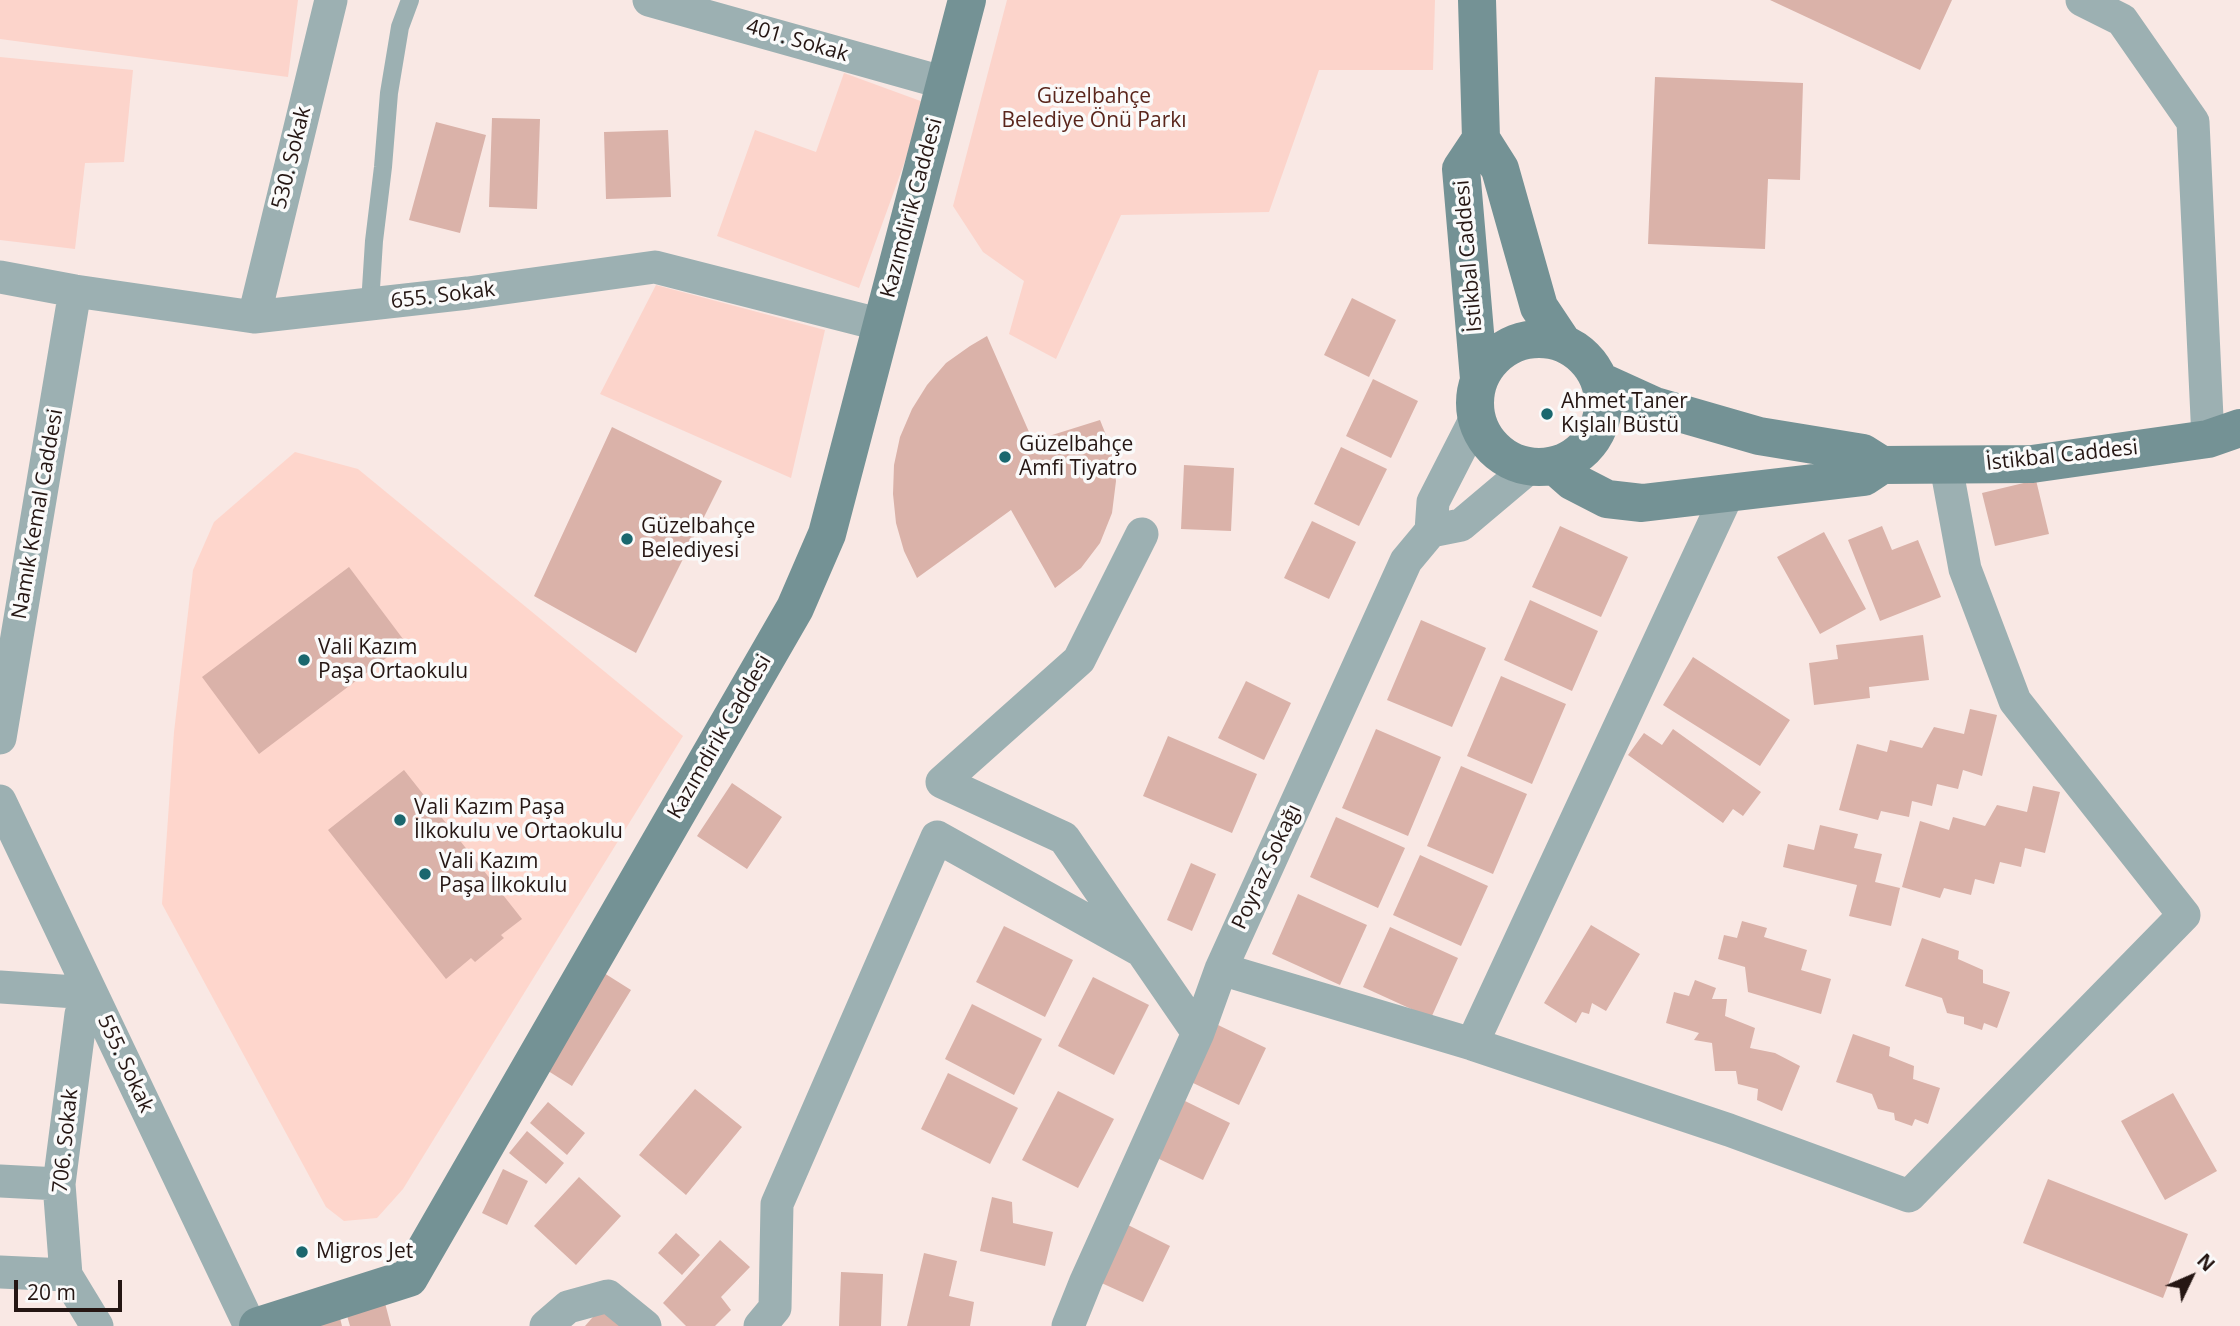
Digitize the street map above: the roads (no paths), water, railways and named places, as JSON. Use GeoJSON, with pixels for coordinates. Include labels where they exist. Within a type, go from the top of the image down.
{"type":"FeatureCollection","features":[{"type":"Feature","properties":{"kind":"main road","name":"Kazımdirik Caddesi"},"geometry":{"type":"LineString","coordinates":[[258,1326],[408,1278],[795,608],[827,534],[967,0]]}},
{"type":"Feature","properties":{"kind":"main road"},"geometry":{"type":"LineString","coordinates":[[1477,0],[1481,139]]}},
{"type":"Feature","properties":{"kind":"main road","name":"İstikbal Caddesi"},"geometry":{"type":"LineString","coordinates":[[1478,397],[1461,169],[1481,139],[1500,169],[1539,307],[1563,343]]}},
{"type":"Feature","properties":{"kind":"main road"},"geometry":{"type":"LineString","coordinates":[[1536,339],[1563,343],[1590,363],[1600,381],[1604,401],[1601,421],[1593,439],[1578,454],[1543,466],[1514,462],[1499,453],[1485,436],[1478,397],[1496,355],[1515,344],[1536,339]]}},
{"type":"Feature","properties":{"kind":"main road","name":"İstikbal Caddesi"},"geometry":{"type":"LineString","coordinates":[[1600,381],[1655,406],[1759,436],[1863,453],[1882,465],[2032,464],[2224,433]]}},
{"type":"Feature","properties":{"kind":"main road","name":"İstikbal Caddesi"},"geometry":{"type":"LineString","coordinates":[[1543,466],[1607,499],[1642,503],[1864,477],[1882,465]]}},
{"type":"Feature","properties":{"kind":"street","name":"530. Sokak"},"geometry":{"type":"LineString","coordinates":[[254,317],[331,0]]}},
{"type":"Feature","properties":{"kind":"street","name":"401. Sokak"},"geometry":{"type":"LineString","coordinates":[[649,0],[945,83]]}},
{"type":"Feature","properties":{"kind":"street"},"geometry":{"type":"LineString","coordinates":[[1478,40],[1496,0]]}},
{"type":"Feature","properties":{"kind":"street"},"geometry":{"type":"LineString","coordinates":[[2082,0],[2122,20],[2193,122],[2224,433]]}},
{"type":"Feature","properties":{"kind":"street","name":"655. Sokak"},"geometry":{"type":"LineString","coordinates":[[0,277],[75,291],[254,317],[468,293],[654,267],[882,325]]}},
{"type":"Feature","properties":{"kind":"street","name":"Namık Kemal Caddesi"},"geometry":{"type":"LineString","coordinates":[[0,738],[75,291]]}},
{"type":"Feature","properties":{"kind":"street"},"geometry":{"type":"LineString","coordinates":[[1478,397],[1433,502],[1431,531],[1461,526],[1543,466]]}},
{"type":"Feature","properties":{"kind":"street"},"geometry":{"type":"LineString","coordinates":[[1220,969],[1472,1044],[1729,1130],[1909,1196],[2184,915],[2015,701],[1965,569],[1946,466]]}},
{"type":"Feature","properties":{"kind":"street"},"geometry":{"type":"LineString","coordinates":[[1472,1044],[1728,493]]}},
{"type":"Feature","properties":{"kind":"street","name":"Poyraz Sokağı"},"geometry":{"type":"LineString","coordinates":[[1068,1326],[1198,1034],[1220,969],[1406,561],[1431,531]]}},
{"type":"Feature","properties":{"kind":"street"},"geometry":{"type":"LineString","coordinates":[[1142,534],[1079,660],[942,782],[1064,838],[1198,1034]]}},
{"type":"Feature","properties":{"kind":"street","name":"555. Sokak"},"geometry":{"type":"LineString","coordinates":[[0,801],[250,1326]]}},
{"type":"Feature","properties":{"kind":"street"},"geometry":{"type":"LineString","coordinates":[[760,1326],[775,1308],[777,1204],[937,837],[1140,950]]}},
{"type":"Feature","properties":{"kind":"street"},"geometry":{"type":"LineString","coordinates":[[0,987],[91,993]]}},
{"type":"Feature","properties":{"kind":"street","name":"706. Sokak"},"geometry":{"type":"LineString","coordinates":[[91,993],[81,1014],[59,1184],[65,1275],[97,1326]]}},
{"type":"Feature","properties":{"kind":"street"},"geometry":{"type":"LineString","coordinates":[[0,1181],[59,1184]]}},
{"type":"Feature","properties":{"kind":"street"},"geometry":{"type":"LineString","coordinates":[[0,1272],[65,1275]]}},
{"type":"Feature","properties":{"kind":"street"},"geometry":{"type":"LineString","coordinates":[[546,1326],[568,1307],[608,1296],[645,1326]]}},
{"type":"Feature","properties":{"kind":"lane"},"geometry":{"type":"LineString","coordinates":[[370,304],[389,93],[400,27],[410,0]]}},
{"type":"Feature","properties":{"kind":"place","name":"Ahmet Taner Kışlalı Büstü"},"geometry":{"type":"Point","coordinates":[1547,414]}},
{"type":"Feature","properties":{"kind":"place","name":"Güzelbahçe Amfi Tiyatro"},"geometry":{"type":"Point","coordinates":[1005,457]}},
{"type":"Feature","properties":{"kind":"place","name":"Güzelbahçe Belediyesi"},"geometry":{"type":"Point","coordinates":[627,539]}},
{"type":"Feature","properties":{"kind":"place","name":"Vali Kazım Paşa Ortaokulu"},"geometry":{"type":"Point","coordinates":[304,660]}},
{"type":"Feature","properties":{"kind":"place","name":"Vali Kazım Paşa İlkokulu ve Ortaokulu"},"geometry":{"type":"Point","coordinates":[400,820]}},
{"type":"Feature","properties":{"kind":"place","name":"Vali Kazım Paşa İlkokulu"},"geometry":{"type":"Point","coordinates":[425,874]}},
{"type":"Feature","properties":{"kind":"place","name":"Migros Jet"},"geometry":{"type":"Point","coordinates":[302,1252]}},
{"type":"Feature","properties":{"kind":"park label","name":"Güzelbahçe Belediye Önü Parkı"},"geometry":{"type":"Point","coordinates":[1094,109]}}]}
